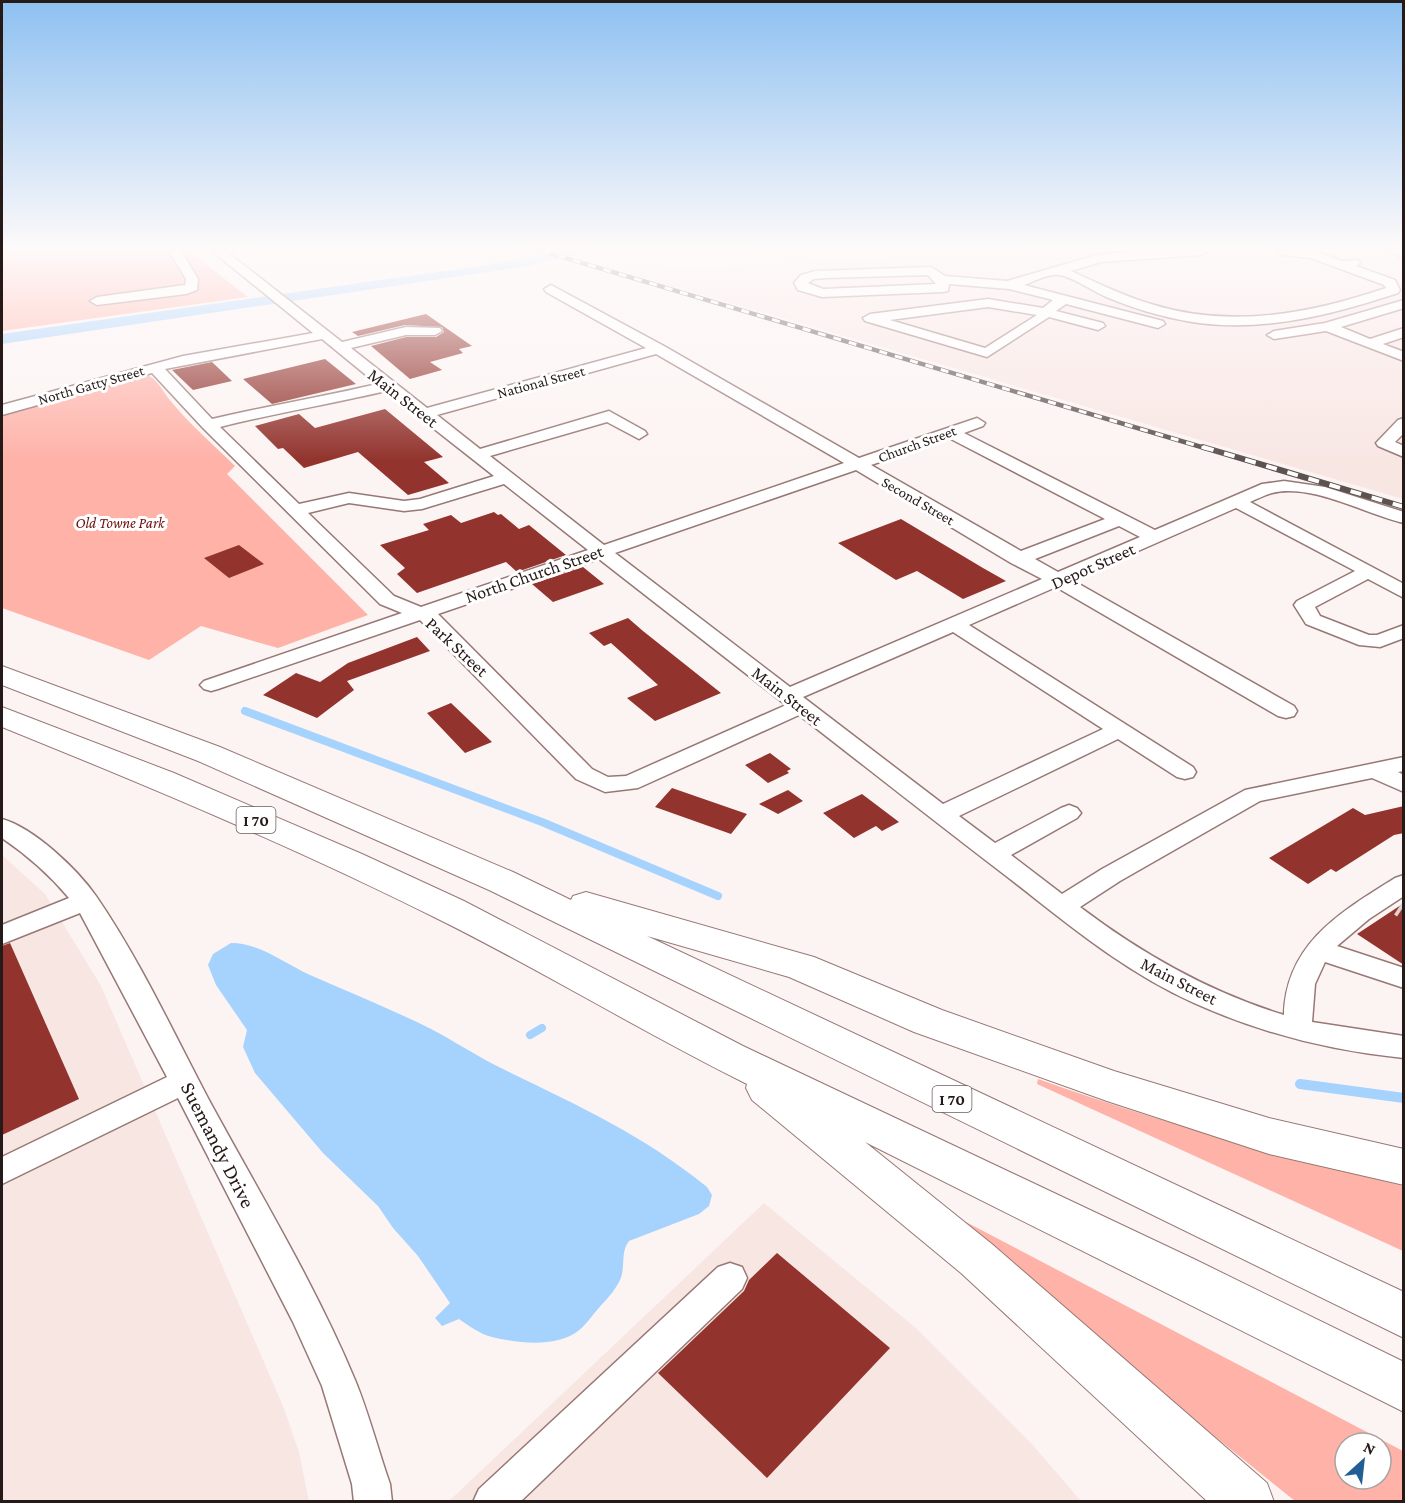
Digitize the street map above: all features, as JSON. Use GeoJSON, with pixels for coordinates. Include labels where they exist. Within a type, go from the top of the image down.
{"type":"FeatureCollection","features":[{"type":"Feature","properties":{"kind":"highway","name":"I 70"},"geometry":{"type":"LineString","coordinates":[[2,675],[209,754],[501,881],[1404,1316]]}},
{"type":"Feature","properties":{"kind":"highway","name":"I 70"},"geometry":{"type":"LineString","coordinates":[[2,716],[163,780],[350,862],[451,910],[729,1057],[1180,1275],[1404,1388]]}},
{"type":"Feature","properties":{"kind":"highway"},"geometry":{"type":"LineString","coordinates":[[501,881],[801,967],[928,1021],[1107,1085],[1269,1136],[1404,1167]]}},
{"type":"Feature","properties":{"kind":"highway"},"geometry":{"type":"LineString","coordinates":[[729,1057],[978,1260],[1248,1502]]}},
{"type":"Feature","properties":{"kind":"street","name":"Main Street"},"geometry":{"type":"LineString","coordinates":[[307,321],[423,414],[1061,907],[1142,964],[1176,982],[1250,1014],[1298,1029],[1346,1040],[1404,1047]]}},
{"type":"Feature","properties":{"kind":"street","name":"Second Street"},"geometry":{"type":"LineString","coordinates":[[608,321],[1057,582],[1286,711]]}},
{"type":"Feature","properties":{"kind":"street"},"geometry":{"type":"LineString","coordinates":[[881,321],[987,352],[1037,321]]}},
{"type":"Feature","properties":{"kind":"street"},"geometry":{"type":"LineString","coordinates":[[1080,321],[1098,326]]}},
{"type":"Feature","properties":{"kind":"street"},"geometry":{"type":"LineString","coordinates":[[1149,321],[1177,328],[1247,335],[1327,327],[1346,321]]}},
{"type":"Feature","properties":{"kind":"street"},"geometry":{"type":"LineString","coordinates":[[1222,321],[1271,321]]}},
{"type":"Feature","properties":{"kind":"street"},"geometry":{"type":"LineString","coordinates":[[1327,327],[1404,357]]}},
{"type":"Feature","properties":{"kind":"street","name":"North Gatty Street"},"geometry":{"type":"LineString","coordinates":[[2,410],[154,367],[212,354],[406,331],[435,331]]}},
{"type":"Feature","properties":{"kind":"street"},"geometry":{"type":"LineString","coordinates":[[1369,344],[1404,332]]}},
{"type":"Feature","properties":{"kind":"street","name":"National Street"},"geometry":{"type":"LineString","coordinates":[[423,414],[659,349]]}},
{"type":"Feature","properties":{"kind":"street","name":"Park Street"},"geometry":{"type":"LineString","coordinates":[[154,367],[209,425],[387,600],[430,617],[584,774],[605,785],[630,783],[794,701]]}},
{"type":"Feature","properties":{"kind":"street"},"geometry":{"type":"LineString","coordinates":[[209,425],[276,408],[311,404],[387,386]]}},
{"type":"Feature","properties":{"kind":"street"},"geometry":{"type":"LineString","coordinates":[[477,455],[609,416],[639,434]]}},
{"type":"Feature","properties":{"kind":"street","name":"Church Street"},"geometry":{"type":"LineString","coordinates":[[858,466],[976,423]]}},
{"type":"Feature","properties":{"kind":"street"},"geometry":{"type":"LineString","coordinates":[[1404,423],[1384,443],[1404,452]]}},
{"type":"Feature","properties":{"kind":"street"},"geometry":{"type":"LineString","coordinates":[[951,432],[1156,538]]}},
{"type":"Feature","properties":{"kind":"street","name":"North Church Street"},"geometry":{"type":"LineString","coordinates":[[211,685],[600,551],[858,466]]}},
{"type":"Feature","properties":{"kind":"street"},"geometry":{"type":"LineString","coordinates":[[296,510],[349,498],[404,506],[422,504],[506,478]]}},
{"type":"Feature","properties":{"kind":"street","name":"Depot Street"},"geometry":{"type":"LineString","coordinates":[[794,701],[956,625],[1268,488],[1286,486],[1317,491],[1404,518]]}},
{"type":"Feature","properties":{"kind":"street"},"geometry":{"type":"LineString","coordinates":[[1237,502],[1369,571],[1404,592]]}},
{"type":"Feature","properties":{"kind":"street"},"geometry":{"type":"LineString","coordinates":[[1018,559],[1120,519]]}},
{"type":"Feature","properties":{"kind":"street"},"geometry":{"type":"LineString","coordinates":[[1369,571],[1304,605],[1314,620],[1366,641],[1380,641],[1404,630]]}},
{"type":"Feature","properties":{"kind":"street"},"geometry":{"type":"LineString","coordinates":[[956,625],[1185,772]]}},
{"type":"Feature","properties":{"kind":"street"},"geometry":{"type":"LineString","coordinates":[[942,814],[1119,730]]}},
{"type":"Feature","properties":{"kind":"street"},"geometry":{"type":"LineString","coordinates":[[1061,907],[1111,875],[1253,795],[1404,764]]}},
{"type":"Feature","properties":{"kind":"street"},"geometry":{"type":"LineString","coordinates":[[1375,770],[1404,785]]}},
{"type":"Feature","properties":{"kind":"street"},"geometry":{"type":"LineString","coordinates":[[993,854],[1069,813]]}},
{"type":"Feature","properties":{"kind":"street","name":"Suemandy Drive"},"geometry":{"type":"LineString","coordinates":[[2,827],[34,848],[63,874],[86,901],[122,963],[305,1311],[339,1384],[371,1484],[373,1502]]}},
{"type":"Feature","properties":{"kind":"street"},"geometry":{"type":"LineString","coordinates":[[1298,1029],[1302,980],[1318,950],[1343,924],[1397,895]]}},
{"type":"Feature","properties":{"kind":"street"},"geometry":{"type":"LineString","coordinates":[[2,935],[86,901]]}},
{"type":"Feature","properties":{"kind":"street"},"geometry":{"type":"LineString","coordinates":[[1318,950],[1404,978]]}},
{"type":"Feature","properties":{"kind":"street"},"geometry":{"type":"LineString","coordinates":[[2,1171],[185,1081]]}},
{"type":"Feature","properties":{"kind":"street"},"geometry":{"type":"LineString","coordinates":[[492,1502],[730,1278]]}},
{"type":"Feature","properties":{"kind":"shaded area"},"geometry":{"type":"Polygon","coordinates":[[[793,321],[1403,321],[1403,499],[793,321]]]}},
{"type":"Feature","properties":{"kind":"shaded area"},"geometry":{"type":"Polygon","coordinates":[[[2,855],[45,894],[101,986],[283,1406],[299,1452],[309,1501],[2,1501],[2,855]]]}},
{"type":"Feature","properties":{"kind":"shaded area"},"geometry":{"type":"Polygon","coordinates":[[[764,1203],[917,1329],[1031,1443],[1081,1501],[448,1502],[764,1203]]]}},
{"type":"Feature","properties":{"kind":"green space"},"geometry":{"type":"Polygon","coordinates":[[[2,321],[73,321],[2,331],[2,321]]]}},
{"type":"Feature","properties":{"kind":"green space","name":"Old Towne Park"},"geometry":{"type":"Polygon","coordinates":[[[143,374],[155,380],[184,416],[235,466],[227,474],[368,615],[278,648],[201,626],[149,660],[2,608],[2,413],[143,374]]]}},
{"type":"Feature","properties":{"kind":"green space"},"geometry":{"type":"Polygon","coordinates":[[[1038,1079],[1128,1110],[1219,1137],[1403,1186],[1403,1251],[1037,1084],[1038,1079]]]}},
{"type":"Feature","properties":{"kind":"green space"},"geometry":{"type":"Polygon","coordinates":[[[964,1221],[1365,1431],[1333,1431],[1333,1491],[1393,1491],[1393,1446],[1403,1451],[1403,1501],[1295,1501],[1152,1386],[964,1221]]]}},
{"type":"Feature","properties":{"kind":"water"},"geometry":{"type":"Polygon","coordinates":[[[92,321],[156,321],[2,344],[2,334],[92,321]]]}},
{"type":"Feature","properties":{"kind":"water"},"geometry":{"type":"Polygon","coordinates":[[[231,943],[262,950],[310,975],[416,1022],[632,1135],[707,1187],[712,1195],[709,1206],[699,1214],[629,1241],[626,1245],[622,1275],[610,1296],[583,1327],[569,1336],[559,1340],[536,1343],[488,1336],[459,1319],[442,1326],[435,1318],[450,1303],[418,1256],[393,1228],[378,1206],[323,1153],[255,1073],[243,1047],[247,1030],[216,985],[208,965],[213,954],[231,943]]]}},
{"type":"Feature","properties":{"kind":"building"},"geometry":{"type":"Polygon","coordinates":[[[397,321],[436,321],[472,346],[459,349],[463,353],[430,362],[442,370],[410,379],[371,346],[406,337],[436,337],[444,332],[442,327],[405,325],[358,336],[352,332],[397,321]]]}},
{"type":"Feature","properties":{"kind":"building"},"geometry":{"type":"Polygon","coordinates":[[[325,359],[356,384],[272,404],[243,379],[325,359]]]}},
{"type":"Feature","properties":{"kind":"building"},"geometry":{"type":"Polygon","coordinates":[[[212,362],[232,381],[193,390],[172,370],[212,362]]]}},
{"type":"Feature","properties":{"kind":"building"},"geometry":{"type":"Polygon","coordinates":[[[385,409],[443,457],[424,462],[449,483],[408,495],[358,452],[304,468],[283,448],[278,449],[255,426],[299,414],[315,428],[385,409]]]}},
{"type":"Feature","properties":{"kind":"building"},"geometry":{"type":"Polygon","coordinates":[[[494,512],[501,514],[519,529],[529,525],[566,555],[517,572],[506,562],[417,593],[397,574],[405,568],[380,545],[429,530],[423,524],[451,515],[461,523],[494,512]]]}},
{"type":"Feature","properties":{"kind":"building"},"geometry":{"type":"Polygon","coordinates":[[[901,519],[1006,581],[963,599],[917,571],[896,580],[838,543],[901,519]]]}},
{"type":"Feature","properties":{"kind":"building"},"geometry":{"type":"Polygon","coordinates":[[[239,545],[264,564],[229,578],[204,558],[239,545]]]}},
{"type":"Feature","properties":{"kind":"building"},"geometry":{"type":"Polygon","coordinates":[[[583,567],[604,584],[553,602],[532,584],[583,567]]]}},
{"type":"Feature","properties":{"kind":"building"},"geometry":{"type":"Polygon","coordinates":[[[628,618],[721,693],[655,721],[627,698],[658,685],[611,643],[604,646],[589,633],[628,618]]]}},
{"type":"Feature","properties":{"kind":"building"},"geometry":{"type":"Polygon","coordinates":[[[417,637],[430,651],[347,681],[354,690],[317,718],[263,695],[296,673],[320,682],[348,663],[417,637]]]}},
{"type":"Feature","properties":{"kind":"building"},"geometry":{"type":"Polygon","coordinates":[[[451,703],[492,742],[465,753],[427,713],[451,703]]]}},
{"type":"Feature","properties":{"kind":"building"},"geometry":{"type":"Polygon","coordinates":[[[770,753],[791,769],[787,771],[789,773],[768,783],[745,765],[770,753]]]}},
{"type":"Feature","properties":{"kind":"building"},"geometry":{"type":"Polygon","coordinates":[[[672,788],[747,814],[731,834],[655,807],[672,788]]]}},
{"type":"Feature","properties":{"kind":"building"},"geometry":{"type":"Polygon","coordinates":[[[788,790],[803,801],[778,814],[759,804],[788,790]]]}},
{"type":"Feature","properties":{"kind":"building"},"geometry":{"type":"Polygon","coordinates":[[[862,794],[899,822],[882,831],[876,826],[854,838],[823,813],[862,794]]]}},
{"type":"Feature","properties":{"kind":"building"},"geometry":{"type":"Polygon","coordinates":[[[1404,806],[1404,833],[1394,835],[1336,872],[1331,869],[1308,884],[1269,858],[1353,808],[1365,815],[1404,806]]]}},
{"type":"Feature","properties":{"kind":"building"},"geometry":{"type":"Polygon","coordinates":[[[1404,903],[1404,965],[1357,934],[1404,903]]]}},
{"type":"Feature","properties":{"kind":"building"},"geometry":{"type":"Polygon","coordinates":[[[10,943],[79,1099],[2,1135],[2,946],[10,943]]]}},
{"type":"Feature","properties":{"kind":"building"},"geometry":{"type":"Polygon","coordinates":[[[777,1253],[890,1348],[767,1478],[658,1373],[744,1291],[749,1280],[777,1253]]]}},
{"type":"Feature","properties":{"kind":"waterway"},"geometry":{"type":"LineString","coordinates":[[245,711],[542,822],[718,896]]}},
{"type":"Feature","properties":{"kind":"waterway"},"geometry":{"type":"LineString","coordinates":[[530,1035],[542,1028]]}},
{"type":"Feature","properties":{"kind":"waterway"},"geometry":{"type":"LineString","coordinates":[[1300,1084],[1404,1098]]}},
{"type":"Feature","properties":{"kind":"railway"},"geometry":{"type":"LineString","coordinates":[[778,321],[1208,449]]}},
{"type":"Feature","properties":{"kind":"railway"},"geometry":{"type":"LineString","coordinates":[[1203,447],[1404,507]]}}]}
